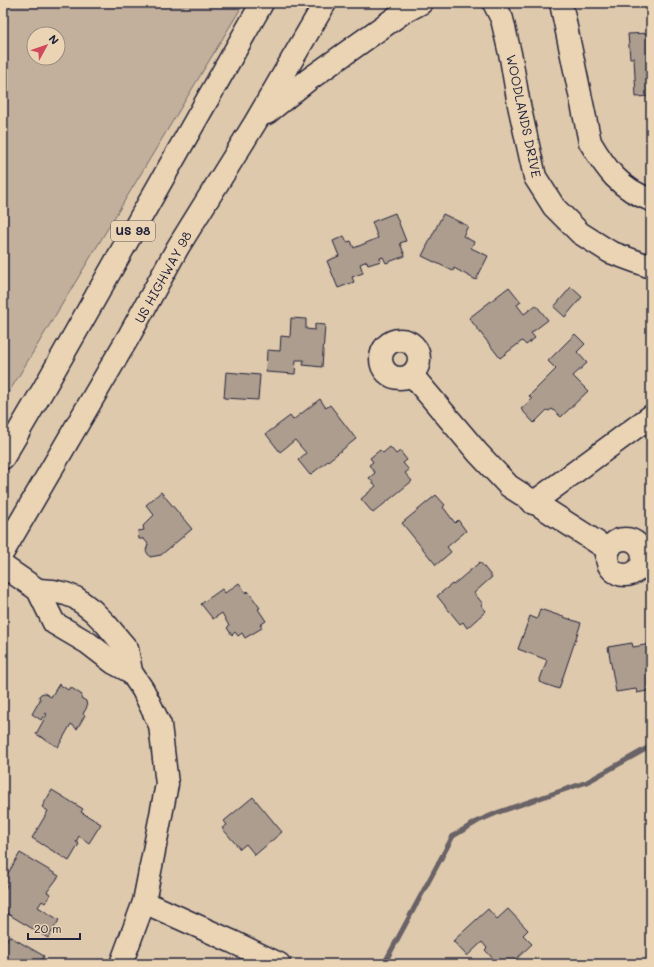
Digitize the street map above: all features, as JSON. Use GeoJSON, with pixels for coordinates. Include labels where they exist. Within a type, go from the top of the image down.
{"type":"FeatureCollection","features":[{"type":"Feature","properties":{"kind":"street","name":"US 98"},"geometry":{"type":"LineString","coordinates":[[3,458],[262,3]]}},
{"type":"Feature","properties":{"kind":"street","name":"US HIGHWAY 98"},"geometry":{"type":"LineString","coordinates":[[3,552],[129,336],[178,247],[255,123],[325,3]]}},
{"type":"Feature","properties":{"kind":"street"},"geometry":{"type":"LineString","coordinates":[[255,123],[308,80],[402,13],[421,3]]}},
{"type":"Feature","properties":{"kind":"street","name":"WOODLANDS DRIVE"},"geometry":{"type":"LineString","coordinates":[[494,3],[502,19],[535,177],[554,207],[580,233],[610,252],[651,267]]}},
{"type":"Feature","properties":{"kind":"street"},"geometry":{"type":"LineString","coordinates":[[561,3],[590,142],[601,161],[613,176],[627,189],[651,200]]}},
{"type":"Feature","properties":{"kind":"street"},"geometry":{"type":"LineString","coordinates":[[412,375],[478,453],[509,486],[533,503],[609,550]]}},
{"type":"Feature","properties":{"kind":"street"},"geometry":{"type":"LineString","coordinates":[[533,503],[651,416]]}},
{"type":"Feature","properties":{"kind":"street"},"geometry":{"type":"LineString","coordinates":[[3,566],[38,590],[54,622],[88,643],[114,663],[131,672]]}},
{"type":"Feature","properties":{"kind":"street"},"geometry":{"type":"LineString","coordinates":[[38,590],[53,591],[76,598],[106,624],[127,649],[131,672],[143,690],[160,726],[166,784],[144,902],[122,964]]}},
{"type":"Feature","properties":{"kind":"street"},"geometry":{"type":"LineString","coordinates":[[144,902],[278,964]]}},
{"type":"Feature","properties":{"kind":"shaded area"},"geometry":{"type":"Polygon","coordinates":[[[3,3],[244,3],[3,402],[3,3]]]}},
{"type":"Feature","properties":{"kind":"building"},"geometry":{"type":"Polygon","coordinates":[[[651,33],[651,96],[636,97],[634,58],[630,58],[628,34],[651,33]]]}},
{"type":"Feature","properties":{"kind":"building"},"geometry":{"type":"Polygon","coordinates":[[[395,213],[406,241],[400,243],[405,256],[386,263],[383,257],[380,258],[381,261],[368,265],[367,261],[360,264],[363,273],[352,277],[354,282],[338,288],[327,261],[339,256],[333,241],[344,236],[347,242],[351,241],[354,248],[378,238],[372,222],[395,213]]]}},
{"type":"Feature","properties":{"kind":"building"},"geometry":{"type":"Polygon","coordinates":[[[443,214],[468,226],[463,236],[474,242],[471,248],[488,256],[476,280],[454,268],[453,271],[422,256],[443,214]]]}},
{"type":"Feature","properties":{"kind":"building"},"geometry":{"type":"Polygon","coordinates":[[[509,287],[521,302],[517,305],[524,314],[536,305],[548,320],[531,333],[535,338],[526,345],[522,341],[500,358],[469,318],[509,287]]]}},
{"type":"Feature","properties":{"kind":"building"},"geometry":{"type":"Polygon","coordinates":[[[571,287],[582,297],[565,317],[554,307],[571,287]]]}},
{"type":"Feature","properties":{"kind":"building"},"geometry":{"type":"Polygon","coordinates":[[[291,318],[306,319],[306,329],[315,330],[315,324],[325,325],[322,367],[303,365],[304,360],[296,360],[295,374],[266,372],[267,350],[280,351],[281,336],[290,337],[291,318]]]}},
{"type":"Feature","properties":{"kind":"building"},"geometry":{"type":"Polygon","coordinates":[[[575,334],[585,344],[577,352],[587,363],[573,376],[588,391],[561,417],[552,409],[549,411],[547,410],[534,423],[521,409],[532,399],[529,396],[556,369],[548,361],[575,334]]]}},
{"type":"Feature","properties":{"kind":"building"},"geometry":{"type":"Polygon","coordinates":[[[226,372],[260,375],[258,400],[224,398],[226,372]]]}},
{"type":"Feature","properties":{"kind":"building"},"geometry":{"type":"Polygon","coordinates":[[[320,399],[326,408],[330,405],[356,439],[310,475],[298,460],[306,453],[295,440],[280,452],[266,434],[290,416],[293,420],[320,399]]]}},
{"type":"Feature","properties":{"kind":"building"},"geometry":{"type":"Polygon","coordinates":[[[390,447],[396,454],[400,451],[407,460],[403,463],[409,470],[405,473],[412,481],[373,513],[361,499],[376,486],[369,478],[375,473],[369,465],[373,462],[370,458],[380,450],[383,453],[390,447]]]}},
{"type":"Feature","properties":{"kind":"building"},"geometry":{"type":"Polygon","coordinates":[[[161,492],[192,529],[161,555],[150,557],[146,551],[148,544],[144,539],[139,539],[138,531],[144,530],[143,526],[154,515],[146,505],[161,492]]]}},
{"type":"Feature","properties":{"kind":"building"},"geometry":{"type":"Polygon","coordinates":[[[436,495],[445,505],[443,507],[455,523],[458,520],[466,531],[447,547],[451,552],[436,565],[402,523],[436,495]]]}},
{"type":"Feature","properties":{"kind":"building"},"geometry":{"type":"Polygon","coordinates":[[[480,562],[492,577],[474,593],[483,604],[481,605],[486,611],[467,628],[463,622],[460,624],[437,596],[452,584],[453,585],[480,562]]]}},
{"type":"Feature","properties":{"kind":"building"},"geometry":{"type":"Polygon","coordinates":[[[239,583],[246,593],[248,591],[260,608],[258,609],[266,621],[260,625],[262,628],[245,638],[242,633],[238,636],[235,632],[232,635],[227,628],[229,626],[222,613],[213,619],[201,604],[222,589],[225,593],[239,583]]]}},
{"type":"Feature","properties":{"kind":"building"},"geometry":{"type":"Polygon","coordinates":[[[540,609],[581,623],[559,689],[539,682],[547,660],[518,649],[530,616],[537,619],[540,609]]]}},
{"type":"Feature","properties":{"kind":"building"},"geometry":{"type":"Polygon","coordinates":[[[632,643],[633,647],[651,644],[651,687],[647,688],[647,691],[637,693],[636,689],[616,692],[608,647],[632,643]]]}},
{"type":"Feature","properties":{"kind":"building"},"geometry":{"type":"Polygon","coordinates":[[[59,684],[68,690],[70,687],[82,695],[81,698],[86,701],[87,707],[83,714],[85,715],[77,729],[71,724],[58,747],[36,734],[47,714],[45,713],[41,720],[32,714],[40,700],[39,696],[44,693],[51,697],[59,684]]]}},
{"type":"Feature","properties":{"kind":"building"},"geometry":{"type":"Polygon","coordinates":[[[52,790],[83,809],[81,812],[101,824],[89,843],[79,836],[76,842],[79,844],[69,861],[32,838],[48,811],[42,807],[52,790]]]}},
{"type":"Feature","properties":{"kind":"building"},"geometry":{"type":"Polygon","coordinates":[[[253,797],[282,832],[255,855],[246,844],[240,849],[222,828],[227,825],[224,821],[253,797]]]}},
{"type":"Feature","properties":{"kind":"building"},"geometry":{"type":"Polygon","coordinates":[[[20,853],[59,876],[47,892],[51,894],[45,903],[42,901],[38,907],[59,920],[48,938],[3,911],[3,893],[7,885],[3,882],[20,853]]]}},
{"type":"Feature","properties":{"kind":"building"},"geometry":{"type":"Polygon","coordinates":[[[488,909],[497,919],[508,909],[528,930],[523,935],[532,944],[511,964],[498,964],[485,950],[487,948],[482,942],[467,956],[453,941],[488,909]]]}},
{"type":"Feature","properties":{"kind":"building"},"geometry":{"type":"Polygon","coordinates":[[[9,936],[44,956],[40,964],[3,964],[3,947],[9,936]]]}},
{"type":"Feature","properties":{"kind":"waterway"},"geometry":{"type":"LineString","coordinates":[[384,964],[453,836],[478,821],[499,812],[587,782],[651,746]]}}]}
